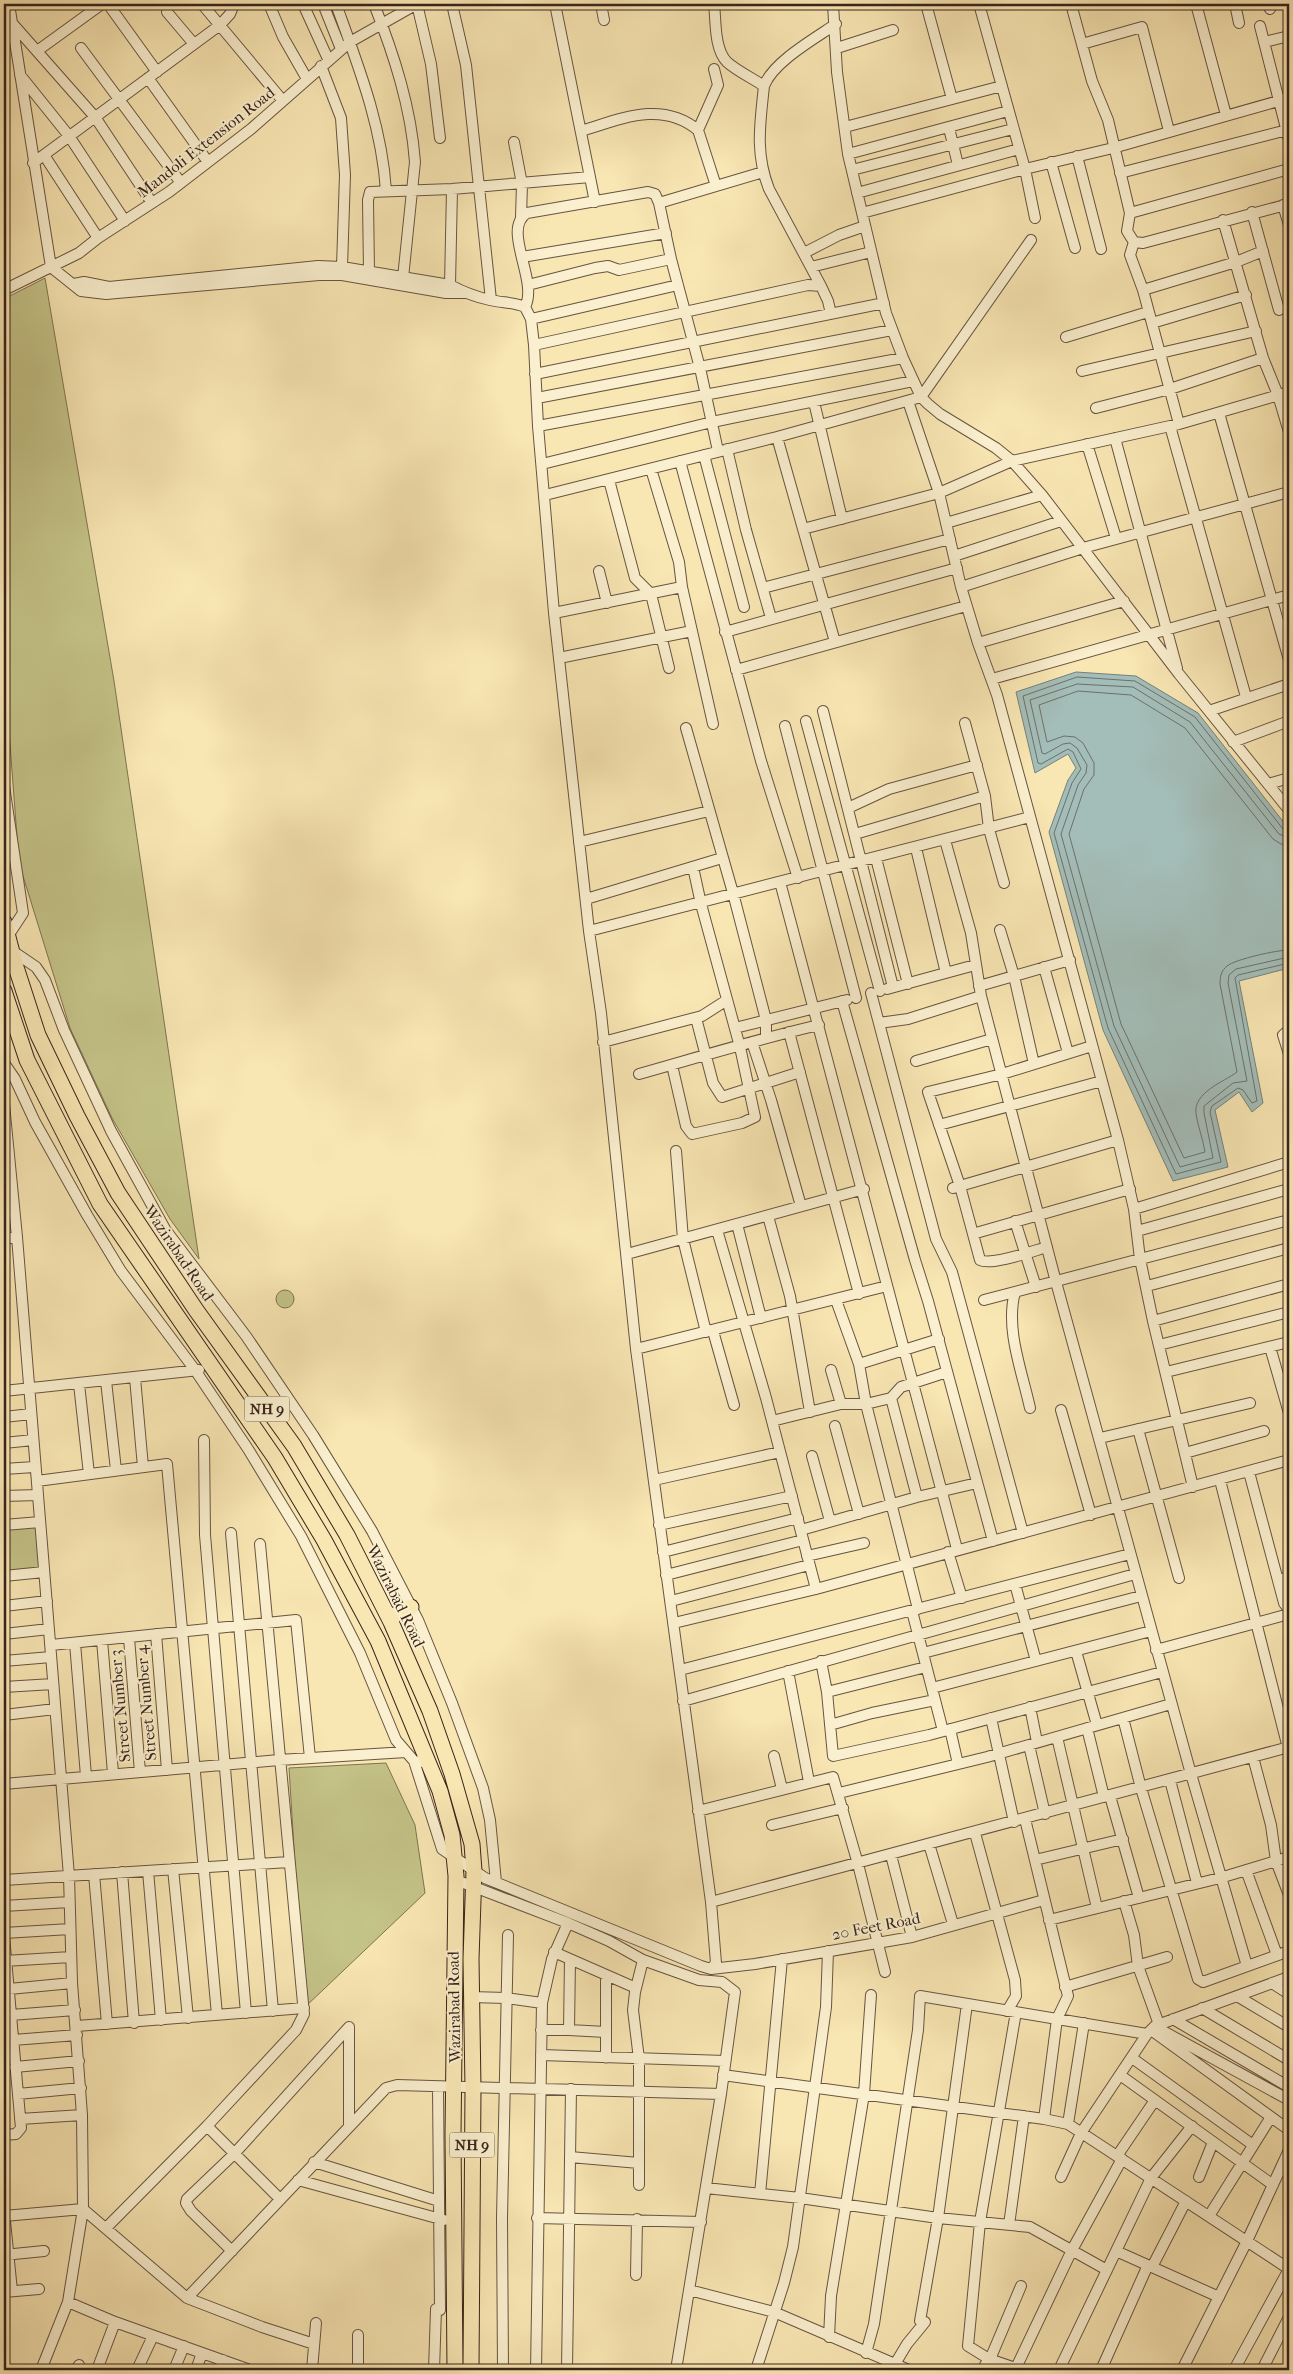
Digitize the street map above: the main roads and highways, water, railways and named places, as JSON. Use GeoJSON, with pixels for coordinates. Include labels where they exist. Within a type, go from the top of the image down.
{"type":"FeatureCollection","features":[{"type":"Feature","properties":{"kind":"highway","name":"Wazirabad Road"},"geometry":{"type":"LineString","coordinates":[[8,936],[38,1035],[77,1116],[118,1194],[196,1310],[294,1446],[347,1535],[389,1618],[430,1711],[449,1767],[472,1844],[474,1871],[471,1997],[473,2088],[471,2370]]}},
{"type":"Feature","properties":{"kind":"highway","name":"Wazirabad Road"},"geometry":{"type":"LineString","coordinates":[[4,991],[27,1060],[100,1204],[275,1458],[324,1540],[378,1642],[425,1765],[442,1800],[455,1856],[456,1880],[446,2087],[446,2221],[454,2370]]}},
{"type":"Feature","properties":{"kind":"highway"},"geometry":{"type":"LineString","coordinates":[[389,1618],[411,1607]]}},
{"type":"Feature","properties":{"kind":"highway"},"geometry":{"type":"LineString","coordinates":[[425,1765],[449,1767]]}},
{"type":"Feature","properties":{"kind":"water"},"geometry":{"type":"Polygon","coordinates":[[[1076,672],[1136,676],[1198,713],[1289,829],[1289,968],[1239,981],[1263,1103],[1252,1112],[1239,1092],[1215,1110],[1228,1167],[1173,1181],[1103,1030],[1049,832],[1068,780],[1076,768],[1068,754],[1035,773],[1016,692],[1076,672]]]}}]}
